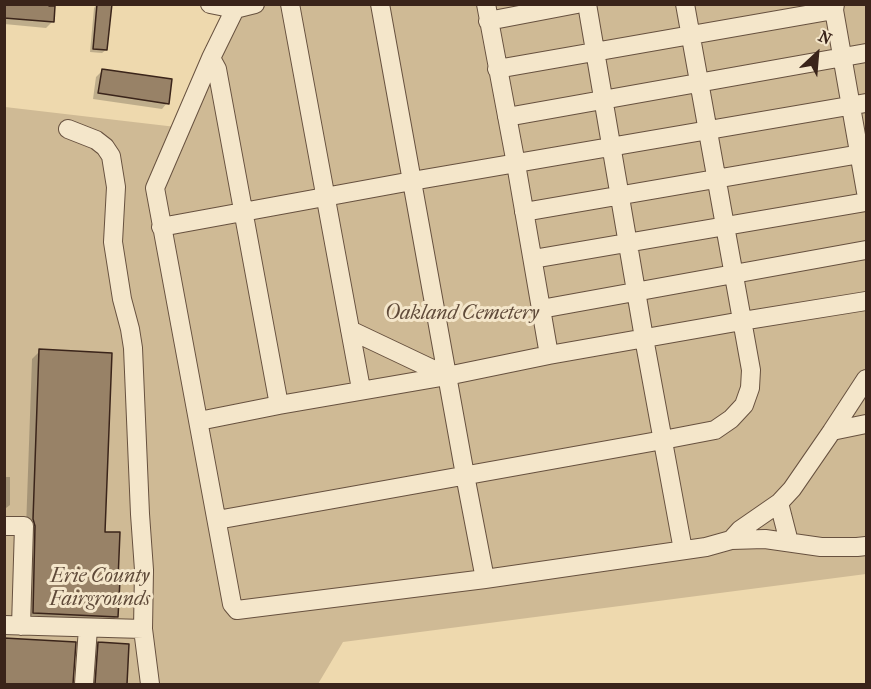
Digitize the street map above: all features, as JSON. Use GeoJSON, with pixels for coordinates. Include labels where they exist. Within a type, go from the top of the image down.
{"type":"FeatureCollection","features":[{"type":"Feature","properties":{"kind":"lane"},"geometry":{"type":"LineString","coordinates":[[210,4],[235,9],[255,4]]}},
{"type":"Feature","properties":{"kind":"lane"},"geometry":{"type":"LineString","coordinates":[[290,4],[362,389]]}},
{"type":"Feature","properties":{"kind":"lane"},"geometry":{"type":"LineString","coordinates":[[380,4],[485,579]]}},
{"type":"Feature","properties":{"kind":"lane"},"geometry":{"type":"LineString","coordinates":[[549,355],[487,13],[577,4]]}},
{"type":"Feature","properties":{"kind":"lane"},"geometry":{"type":"LineString","coordinates":[[587,4],[683,550]]}},
{"type":"Feature","properties":{"kind":"lane"},"geometry":{"type":"LineString","coordinates":[[217,520],[715,430],[731,419],[744,405],[750,388],[751,370],[685,4]]}},
{"type":"Feature","properties":{"kind":"lane"},"geometry":{"type":"LineString","coordinates":[[497,69],[835,7],[843,57],[859,104],[867,192]]}},
{"type":"Feature","properties":{"kind":"lane"},"geometry":{"type":"LineString","coordinates":[[235,9],[211,58],[155,188],[232,604],[237,610],[485,579],[706,547],[731,540],[765,539],[821,547],[867,546]]}},
{"type":"Feature","properties":{"kind":"lane"},"geometry":{"type":"LineString","coordinates":[[507,117],[867,53]]}},
{"type":"Feature","properties":{"kind":"lane"},"geometry":{"type":"LineString","coordinates":[[211,58],[217,69],[279,405]]}},
{"type":"Feature","properties":{"kind":"lane"},"geometry":{"type":"LineString","coordinates":[[161,227],[859,104]]}},
{"type":"Feature","properties":{"kind":"lane"},"geometry":{"type":"LineString","coordinates":[[68,129],[105,147],[111,156],[115,179],[113,235],[115,257],[133,348],[144,570],[143,629],[150,684]]}},
{"type":"Feature","properties":{"kind":"lane"},"geometry":{"type":"LineString","coordinates":[[524,212],[863,154]]}},
{"type":"Feature","properties":{"kind":"lane"},"geometry":{"type":"LineString","coordinates":[[532,259],[867,202]]}},
{"type":"Feature","properties":{"kind":"lane"},"geometry":{"type":"LineString","coordinates":[[541,309],[867,250]]}},
{"type":"Feature","properties":{"kind":"lane"},"geometry":{"type":"LineString","coordinates":[[199,421],[549,355],[867,301]]}},
{"type":"Feature","properties":{"kind":"lane"},"geometry":{"type":"LineString","coordinates":[[350,330],[447,376]]}},
{"type":"Feature","properties":{"kind":"lane"},"geometry":{"type":"LineString","coordinates":[[731,540],[740,530],[779,503],[792,489],[867,379]]}},
{"type":"Feature","properties":{"kind":"lane"},"geometry":{"type":"LineString","coordinates":[[832,431],[867,424]]}},
{"type":"Feature","properties":{"kind":"lane"},"geometry":{"type":"LineString","coordinates":[[779,503],[789,542]]}},
{"type":"Feature","properties":{"kind":"lane"},"geometry":{"type":"LineString","coordinates":[[4,526],[24,526],[13,625],[143,629]]}},
{"type":"Feature","properties":{"kind":"lane"},"geometry":{"type":"LineString","coordinates":[[84,684],[88,628]]}},
{"type":"Feature","properties":{"kind":"green space","name":"Oakland Cemetery"},"geometry":{"type":"Polygon","coordinates":[[[229,5],[866,5],[866,574],[343,642],[318,684],[5,684],[5,107],[176,127],[229,5]]]}},
{"type":"Feature","properties":{"kind":"building"},"geometry":{"type":"Polygon","coordinates":[[[4,4],[55,6],[54,22],[4,18],[4,4]]]}},
{"type":"Feature","properties":{"kind":"building"},"geometry":{"type":"Polygon","coordinates":[[[97,4],[112,4],[107,50],[93,49],[97,4]]]}},
{"type":"Feature","properties":{"kind":"building"},"geometry":{"type":"Polygon","coordinates":[[[102,69],[172,79],[169,104],[98,93],[102,69]]]}},
{"type":"Feature","properties":{"kind":"building"},"geometry":{"type":"Polygon","coordinates":[[[39,349],[112,353],[105,532],[120,532],[118,617],[33,613],[35,526],[33,519],[39,349]]]}},
{"type":"Feature","properties":{"kind":"building"},"geometry":{"type":"Polygon","coordinates":[[[4,638],[76,642],[73,684],[4,684],[4,638]]]}},
{"type":"Feature","properties":{"kind":"building"},"geometry":{"type":"Polygon","coordinates":[[[98,642],[129,644],[127,684],[95,684],[98,642]]]}},
{"type":"Feature","properties":{"kind":"park label","name":"Erie County Fairgrounds"},"geometry":{"type":"Point","coordinates":[100,588]}}]}
